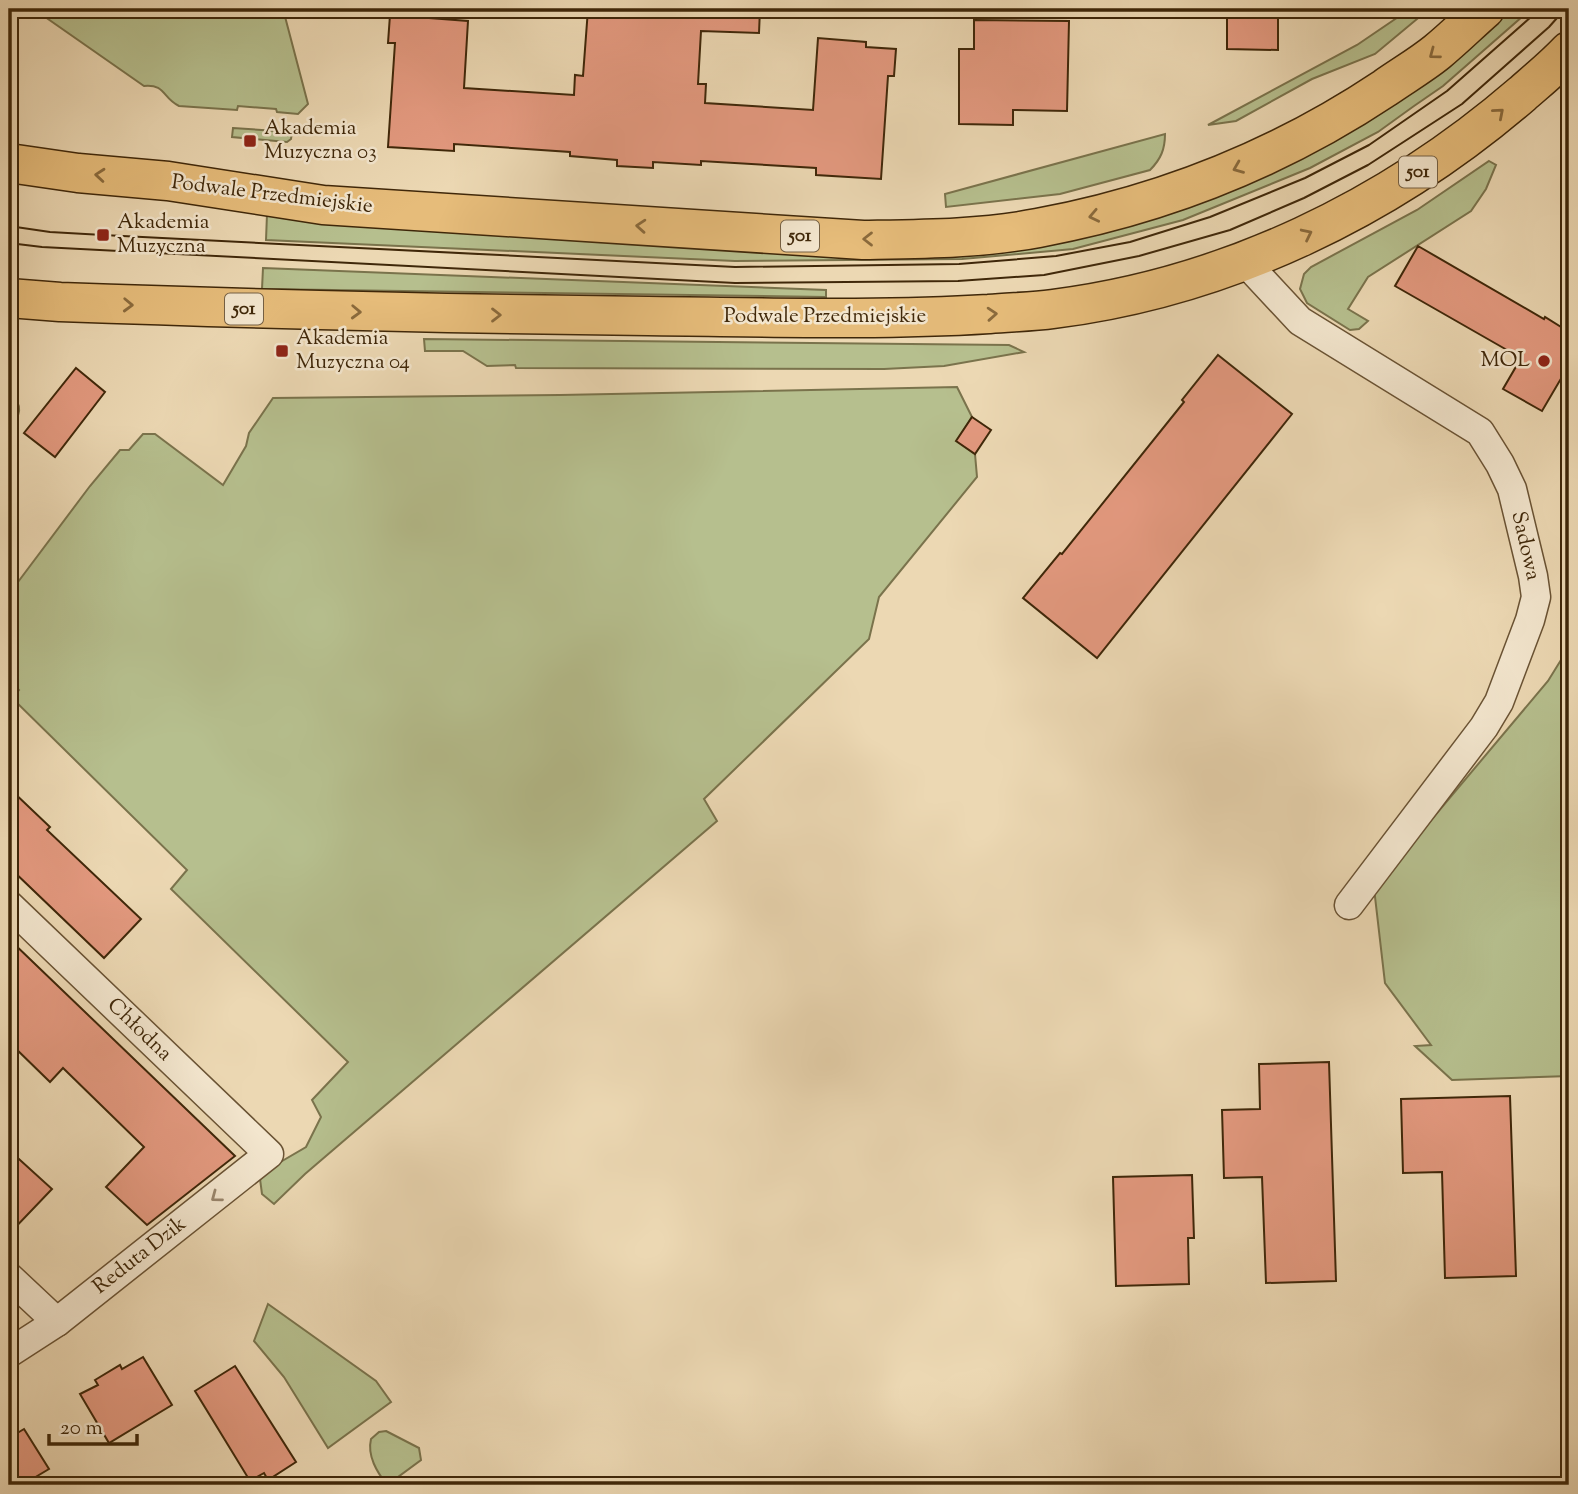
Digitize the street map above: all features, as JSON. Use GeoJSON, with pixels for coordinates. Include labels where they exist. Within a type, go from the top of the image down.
{"type":"FeatureCollection","features":[{"type":"Feature","properties":{"kind":"main road","name":"Podwale Przedmiejskie"},"geometry":{"type":"LineString","coordinates":[[9,163],[181,183],[323,205],[863,240],[952,238],[1035,229],[1118,211],[1201,183],[1273,154],[1344,115],[1436,53],[1485,9]]}},
{"type":"Feature","properties":{"kind":"main road","name":"Podwale Przedmiejskie"},"geometry":{"type":"LineString","coordinates":[[9,298],[74,303],[428,314],[924,318],[1052,310],[1203,277],[1245,262],[1331,222],[1388,192],[1490,122],[1569,51]]}},
{"type":"Feature","properties":{"kind":"street","name":"Sadowa"},"geometry":{"type":"LineString","coordinates":[[1245,262],[1300,321],[1480,432],[1512,489],[1533,576],[1536,597],[1530,620],[1499,702],[1477,737],[1349,905]]}},
{"type":"Feature","properties":{"kind":"street","name":"Chłodna"},"geometry":{"type":"LineString","coordinates":[[9,905],[269,1154]]}},
{"type":"Feature","properties":{"kind":"street","name":"Reduta Dzik"},"geometry":{"type":"LineString","coordinates":[[9,1353],[57,1322],[269,1154]]}},
{"type":"Feature","properties":{"kind":"street"},"geometry":{"type":"LineString","coordinates":[[9,1277],[57,1322]]}},
{"type":"Feature","properties":{"kind":"green space"},"geometry":{"type":"Polygon","coordinates":[[[38,9],[283,9],[308,104],[298,114],[238,106],[237,110],[179,106],[160,89],[144,86],[38,12],[38,9]]]}},
{"type":"Feature","properties":{"kind":"green space"},"geometry":{"type":"Polygon","coordinates":[[[1410,9],[1429,9],[1375,54],[1312,79],[1236,121],[1208,125],[1357,45],[1410,9]]]}},
{"type":"Feature","properties":{"kind":"green space"},"geometry":{"type":"Polygon","coordinates":[[[1507,9],[1531,9],[1443,86],[1378,132],[1310,168],[1183,220],[1073,249],[962,259],[735,261],[266,240],[267,214],[1091,233],[1496,20],[1507,9]]]}},
{"type":"Feature","properties":{"kind":"green space"},"geometry":{"type":"Polygon","coordinates":[[[233,128],[292,132],[291,139],[287,142],[232,137],[233,128]]]}},
{"type":"Feature","properties":{"kind":"green space"},"geometry":{"type":"Polygon","coordinates":[[[1165,134],[1162,154],[1150,170],[1060,194],[946,207],[945,194],[1165,134]]]}},
{"type":"Feature","properties":{"kind":"green space"},"geometry":{"type":"Polygon","coordinates":[[[1489,161],[1496,165],[1486,189],[1471,211],[1368,277],[1348,309],[1368,321],[1359,329],[1350,330],[1307,303],[1300,289],[1304,274],[1311,267],[1417,210],[1489,161]]]}},
{"type":"Feature","properties":{"kind":"green space"},"geometry":{"type":"Polygon","coordinates":[[[263,268],[826,290],[826,297],[262,289],[263,268]]]}},
{"type":"Feature","properties":{"kind":"green space"},"geometry":{"type":"Polygon","coordinates":[[[424,339],[1009,345],[1024,352],[944,366],[884,369],[516,368],[515,365],[487,366],[463,351],[425,351],[424,339]]]}},
{"type":"Feature","properties":{"kind":"green space"},"geometry":{"type":"Polygon","coordinates":[[[957,387],[972,417],[957,441],[975,454],[977,477],[879,597],[869,639],[704,799],[717,821],[305,1174],[274,1204],[262,1194],[260,1179],[277,1164],[306,1147],[321,1117],[312,1100],[348,1062],[171,889],[187,870],[12,698],[19,690],[9,680],[9,594],[120,450],[129,450],[143,434],[155,434],[223,485],[246,446],[249,433],[273,398],[957,387]]]}},
{"type":"Feature","properties":{"kind":"green space"},"geometry":{"type":"Polygon","coordinates":[[[9,393],[17,402],[19,411],[9,430],[9,393]]]}},
{"type":"Feature","properties":{"kind":"green space"},"geometry":{"type":"Polygon","coordinates":[[[1569,647],[1569,1076],[1452,1080],[1415,1046],[1431,1045],[1385,983],[1374,888],[1548,681],[1569,647]]]}},
{"type":"Feature","properties":{"kind":"green space"},"geometry":{"type":"Polygon","coordinates":[[[268,1304],[376,1381],[391,1402],[328,1448],[284,1377],[254,1341],[268,1304]]]}},
{"type":"Feature","properties":{"kind":"green space"},"geometry":{"type":"Polygon","coordinates":[[[386,1431],[419,1448],[421,1460],[387,1485],[370,1452],[371,1439],[379,1432],[386,1431]]]}},
{"type":"Feature","properties":{"kind":"building"},"geometry":{"type":"Polygon","coordinates":[[[588,9],[760,9],[759,33],[701,31],[698,84],[706,84],[705,103],[813,110],[818,38],[866,42],[866,47],[896,49],[894,76],[888,76],[881,179],[816,175],[816,168],[701,161],[701,165],[653,162],[653,168],[617,166],[617,160],[570,156],[570,152],[454,144],[454,151],[388,147],[395,43],[388,43],[390,15],[468,21],[464,88],[574,95],[575,75],[583,76],[588,9]]]}},
{"type":"Feature","properties":{"kind":"building"},"geometry":{"type":"Polygon","coordinates":[[[1227,9],[1278,9],[1278,50],[1227,49],[1227,9]]]}},
{"type":"Feature","properties":{"kind":"building"},"geometry":{"type":"Polygon","coordinates":[[[974,20],[1069,21],[1067,111],[1013,110],[1013,125],[959,124],[959,49],[974,49],[974,20]]]}},
{"type":"Feature","properties":{"kind":"building"},"geometry":{"type":"Polygon","coordinates":[[[1418,246],[1569,332],[1569,365],[1542,411],[1503,389],[1521,358],[1395,286],[1418,246]]]}},
{"type":"Feature","properties":{"kind":"building"},"geometry":{"type":"Polygon","coordinates":[[[1218,355],[1292,414],[1097,658],[1023,598],[1060,553],[1062,554],[1184,402],[1182,400],[1218,355]]]}},
{"type":"Feature","properties":{"kind":"building"},"geometry":{"type":"Polygon","coordinates":[[[76,368],[105,392],[55,457],[24,433],[76,368]]]}},
{"type":"Feature","properties":{"kind":"building"},"geometry":{"type":"Polygon","coordinates":[[[972,417],[991,430],[975,454],[956,441],[972,417]]]}},
{"type":"Feature","properties":{"kind":"building"},"geometry":{"type":"Polygon","coordinates":[[[9,788],[50,827],[47,830],[141,919],[104,958],[9,867],[9,788]]]}},
{"type":"Feature","properties":{"kind":"building"},"geometry":{"type":"Polygon","coordinates":[[[9,939],[235,1156],[147,1225],[106,1187],[144,1147],[63,1068],[50,1082],[9,1042],[9,939]]]}},
{"type":"Feature","properties":{"kind":"building"},"geometry":{"type":"Polygon","coordinates":[[[1329,1062],[1336,1281],[1266,1283],[1262,1177],[1224,1178],[1222,1110],[1260,1109],[1259,1064],[1329,1062]]]}},
{"type":"Feature","properties":{"kind":"building"},"geometry":{"type":"Polygon","coordinates":[[[1510,1096],[1516,1276],[1445,1278],[1442,1172],[1403,1173],[1401,1099],[1510,1096]]]}},
{"type":"Feature","properties":{"kind":"building"},"geometry":{"type":"Polygon","coordinates":[[[9,1150],[52,1189],[9,1234],[9,1150]]]}},
{"type":"Feature","properties":{"kind":"building"},"geometry":{"type":"Polygon","coordinates":[[[1192,1175],[1194,1238],[1188,1238],[1189,1284],[1116,1286],[1113,1177],[1192,1175]]]}},
{"type":"Feature","properties":{"kind":"building"},"geometry":{"type":"Polygon","coordinates":[[[143,1357],[172,1405],[109,1443],[80,1394],[98,1385],[95,1380],[120,1365],[122,1369],[143,1357]]]}},
{"type":"Feature","properties":{"kind":"building"},"geometry":{"type":"Polygon","coordinates":[[[235,1366],[296,1462],[268,1480],[264,1473],[250,1481],[195,1391],[235,1366]]]}},
{"type":"Feature","properties":{"kind":"building"},"geometry":{"type":"Polygon","coordinates":[[[24,1429],[49,1469],[22,1485],[9,1485],[9,1438],[24,1429]]]}},
{"type":"Feature","properties":{"kind":"tram line"},"geometry":{"type":"LineString","coordinates":[[9,226],[103,235],[735,267],[959,264],[1056,256],[1130,242],[1210,217],[1305,178],[1369,145],[1447,91],[1540,9]]}},
{"type":"Feature","properties":{"kind":"tram line"},"geometry":{"type":"LineString","coordinates":[[9,243],[42,247],[735,283],[958,281],[1044,275],[1139,256],[1230,230],[1304,198],[1368,165],[1462,104],[1549,27],[1565,9]]}},
{"type":"Feature","properties":{"kind":"place","name":"Akademia Muzyczna 03"},"geometry":{"type":"Point","coordinates":[250,141]}},
{"type":"Feature","properties":{"kind":"place","name":"Akademia Muzyczna"},"geometry":{"type":"Point","coordinates":[103,235]}},
{"type":"Feature","properties":{"kind":"place","name":"Akademia Muzyczna 04"},"geometry":{"type":"Point","coordinates":[282,351]}},
{"type":"Feature","properties":{"kind":"place","name":"MOL"},"geometry":{"type":"Point","coordinates":[1544,361]}}]}
